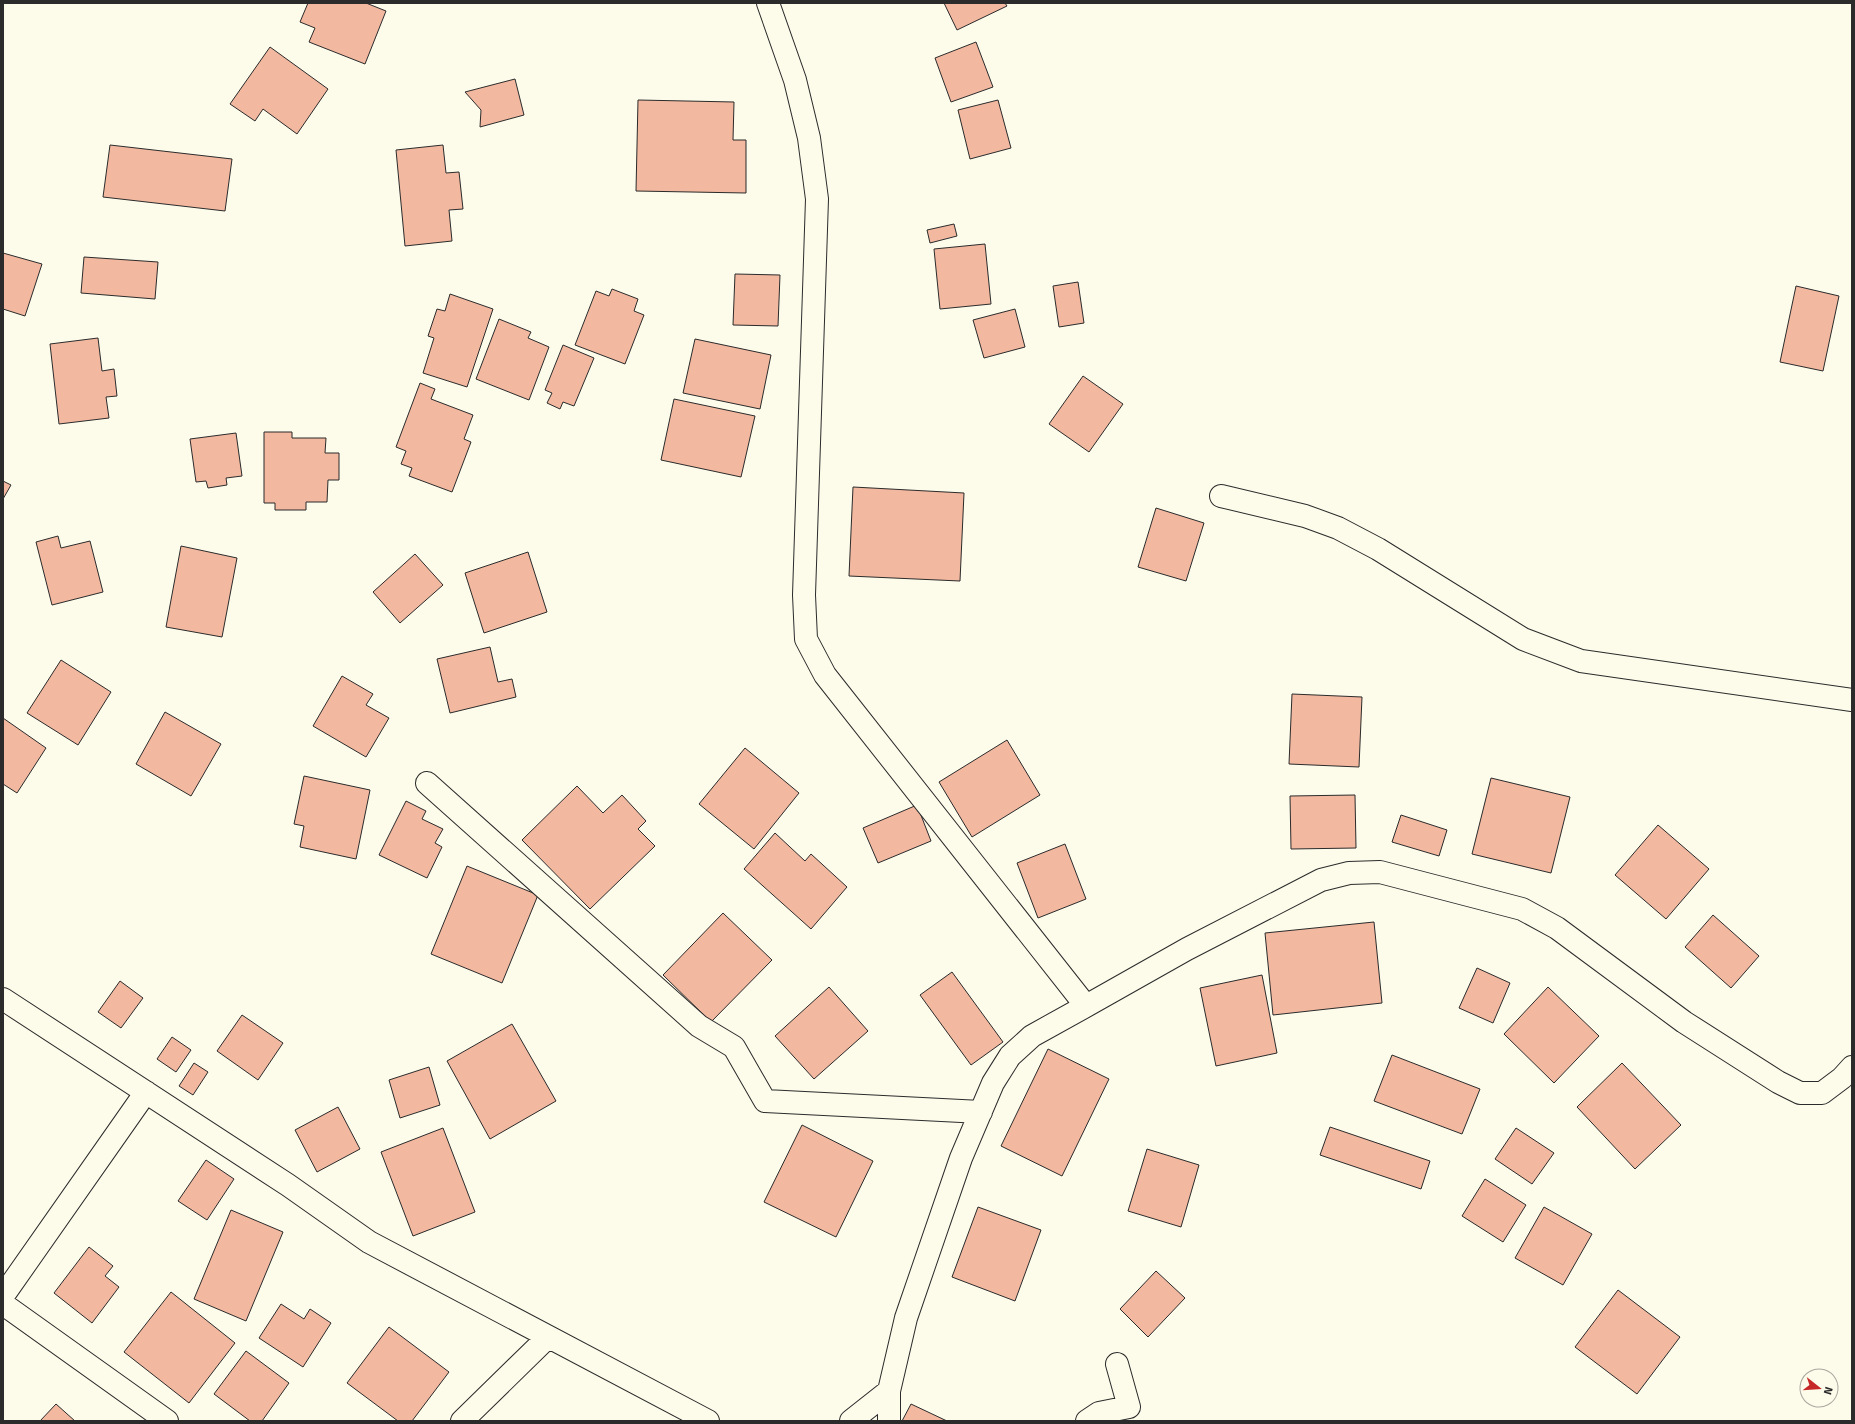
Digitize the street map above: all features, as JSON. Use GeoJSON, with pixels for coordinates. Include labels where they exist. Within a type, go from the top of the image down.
{"type":"FeatureCollection","features":[{"type":"Feature","properties":{"kind":"street"},"geometry":{"type":"LineString","coordinates":[[768,3],[794,80],[809,138],[817,199],[804,595],[806,639],[825,675],[1086,1006]]}},
{"type":"Feature","properties":{"kind":"street"},"geometry":{"type":"LineString","coordinates":[[1221,496],[1305,516],[1338,528],[1378,549],[1523,639],[1581,662],[1852,700]]}},
{"type":"Feature","properties":{"kind":"street"},"geometry":{"type":"LineString","coordinates":[[427,783],[699,1026],[734,1047],[765,1101],[981,1112]]}},
{"type":"Feature","properties":{"kind":"street"},"geometry":{"type":"LineString","coordinates":[[889,1421],[889,1391],[906,1318],[961,1158],[992,1083],[1010,1056],[1032,1036],[1186,949],[1321,880],[1349,873],[1380,872],[1522,909],[1557,928],[1684,1022],[1778,1082],[1800,1093],[1822,1093],[1842,1078],[1852,1067]]}},
{"type":"Feature","properties":{"kind":"street"},"geometry":{"type":"LineString","coordinates":[[3,999],[288,1185],[368,1242],[708,1421]]}},
{"type":"Feature","properties":{"kind":"street"},"geometry":{"type":"LineString","coordinates":[[3,1296],[146,1092]]}},
{"type":"Feature","properties":{"kind":"street"},"geometry":{"type":"LineString","coordinates":[[3,1304],[167,1421]]}},
{"type":"Feature","properties":{"kind":"street"},"geometry":{"type":"LineString","coordinates":[[462,1421],[548,1336]]}},
{"type":"Feature","properties":{"kind":"street"},"geometry":{"type":"LineString","coordinates":[[1087,1421],[1099,1413],[1129,1407],[1117,1364]]}},
{"type":"Feature","properties":{"kind":"street"},"geometry":{"type":"LineString","coordinates":[[851,1421],[889,1391]]}},
{"type":"Feature","properties":{"kind":"building"},"geometry":{"type":"Polygon","coordinates":[[[308,3],[366,3],[386,11],[365,64],[309,42],[315,28],[300,22],[308,3]]]}},
{"type":"Feature","properties":{"kind":"building"},"geometry":{"type":"Polygon","coordinates":[[[944,3],[1005,3],[1007,6],[957,30],[944,3]]]}},
{"type":"Feature","properties":{"kind":"building"},"geometry":{"type":"Polygon","coordinates":[[[976,42],[993,87],[951,102],[935,58],[976,42]]]}},
{"type":"Feature","properties":{"kind":"building"},"geometry":{"type":"Polygon","coordinates":[[[270,47],[328,89],[297,134],[263,109],[255,121],[230,104],[270,47]]]}},
{"type":"Feature","properties":{"kind":"building"},"geometry":{"type":"Polygon","coordinates":[[[515,79],[524,115],[480,127],[481,110],[465,92],[515,79]]]}},
{"type":"Feature","properties":{"kind":"building"},"geometry":{"type":"Polygon","coordinates":[[[638,100],[734,102],[733,140],[746,140],[746,193],[636,191],[638,100]]]}},
{"type":"Feature","properties":{"kind":"building"},"geometry":{"type":"Polygon","coordinates":[[[998,100],[1011,148],[970,159],[958,110],[998,100]]]}},
{"type":"Feature","properties":{"kind":"building"},"geometry":{"type":"Polygon","coordinates":[[[110,145],[232,159],[225,211],[103,197],[110,145]]]}},
{"type":"Feature","properties":{"kind":"building"},"geometry":{"type":"Polygon","coordinates":[[[443,145],[446,173],[459,172],[463,209],[449,210],[452,241],[405,246],[396,150],[443,145]]]}},
{"type":"Feature","properties":{"kind":"building"},"geometry":{"type":"Polygon","coordinates":[[[954,224],[957,236],[930,243],[927,230],[954,224]]]}},
{"type":"Feature","properties":{"kind":"building"},"geometry":{"type":"Polygon","coordinates":[[[985,244],[991,304],[940,309],[934,249],[985,244]]]}},
{"type":"Feature","properties":{"kind":"building"},"geometry":{"type":"Polygon","coordinates":[[[3,253],[42,264],[25,316],[3,309],[3,253]]]}},
{"type":"Feature","properties":{"kind":"building"},"geometry":{"type":"Polygon","coordinates":[[[84,257],[158,262],[155,299],[81,293],[84,257]]]}},
{"type":"Feature","properties":{"kind":"building"},"geometry":{"type":"Polygon","coordinates":[[[735,274],[780,275],[778,326],[733,325],[735,274]]]}},
{"type":"Feature","properties":{"kind":"building"},"geometry":{"type":"Polygon","coordinates":[[[1078,282],[1084,323],[1059,327],[1053,286],[1078,282]]]}},
{"type":"Feature","properties":{"kind":"building"},"geometry":{"type":"Polygon","coordinates":[[[1796,286],[1839,296],[1823,371],[1780,362],[1796,286]]]}},
{"type":"Feature","properties":{"kind":"building"},"geometry":{"type":"Polygon","coordinates":[[[612,289],[638,299],[634,311],[644,315],[625,364],[575,345],[596,291],[609,296],[612,289]]]}},
{"type":"Feature","properties":{"kind":"building"},"geometry":{"type":"Polygon","coordinates":[[[450,294],[493,309],[467,387],[423,373],[434,338],[428,336],[437,309],[445,311],[450,294]]]}},
{"type":"Feature","properties":{"kind":"building"},"geometry":{"type":"Polygon","coordinates":[[[1015,309],[1025,347],[984,358],[973,320],[1015,309]]]}},
{"type":"Feature","properties":{"kind":"building"},"geometry":{"type":"Polygon","coordinates":[[[499,319],[531,332],[528,338],[549,347],[529,400],[476,379],[499,319]]]}},
{"type":"Feature","properties":{"kind":"building"},"geometry":{"type":"Polygon","coordinates":[[[98,338],[102,371],[114,369],[117,396],[106,397],[109,418],[59,424],[50,344],[98,338]]]}},
{"type":"Feature","properties":{"kind":"building"},"geometry":{"type":"Polygon","coordinates":[[[695,339],[771,355],[760,409],[683,393],[695,339]]]}},
{"type":"Feature","properties":{"kind":"building"},"geometry":{"type":"Polygon","coordinates":[[[563,345],[594,358],[574,406],[563,402],[560,409],[547,403],[552,393],[545,390],[563,345]]]}},
{"type":"Feature","properties":{"kind":"building"},"geometry":{"type":"Polygon","coordinates":[[[1083,376],[1123,404],[1089,452],[1049,424],[1083,376]]]}},
{"type":"Feature","properties":{"kind":"building"},"geometry":{"type":"Polygon","coordinates":[[[420,383],[435,389],[431,399],[473,415],[464,439],[471,442],[452,492],[409,476],[412,468],[401,464],[406,451],[396,447],[420,383]]]}},
{"type":"Feature","properties":{"kind":"building"},"geometry":{"type":"Polygon","coordinates":[[[674,399],[755,416],[741,477],[661,460],[674,399]]]}},
{"type":"Feature","properties":{"kind":"building"},"geometry":{"type":"Polygon","coordinates":[[[264,432],[292,432],[292,438],[326,438],[325,453],[339,453],[339,480],[328,480],[327,502],[306,502],[306,510],[275,510],[275,503],[264,503],[264,432]]]}},
{"type":"Feature","properties":{"kind":"building"},"geometry":{"type":"Polygon","coordinates":[[[236,433],[242,476],[226,478],[227,485],[208,488],[206,481],[196,482],[190,439],[236,433]]]}},
{"type":"Feature","properties":{"kind":"building"},"geometry":{"type":"Polygon","coordinates":[[[3,481],[11,485],[3,499],[3,481]]]}},
{"type":"Feature","properties":{"kind":"building"},"geometry":{"type":"Polygon","coordinates":[[[853,487],[964,493],[960,581],[849,576],[853,487]]]}},
{"type":"Feature","properties":{"kind":"building"},"geometry":{"type":"Polygon","coordinates":[[[1156,508],[1204,523],[1186,581],[1138,567],[1156,508]]]}},
{"type":"Feature","properties":{"kind":"building"},"geometry":{"type":"Polygon","coordinates":[[[58,536],[61,548],[90,541],[103,592],[52,605],[36,542],[58,536]]]}},
{"type":"Feature","properties":{"kind":"building"},"geometry":{"type":"Polygon","coordinates":[[[181,546],[237,558],[222,637],[166,627],[181,546]]]}},
{"type":"Feature","properties":{"kind":"building"},"geometry":{"type":"Polygon","coordinates":[[[528,552],[547,612],[484,633],[465,573],[528,552]]]}},
{"type":"Feature","properties":{"kind":"building"},"geometry":{"type":"Polygon","coordinates":[[[415,554],[443,585],[400,623],[373,592],[415,554]]]}},
{"type":"Feature","properties":{"kind":"building"},"geometry":{"type":"Polygon","coordinates":[[[490,647],[498,682],[512,679],[516,697],[450,713],[437,659],[490,647]]]}},
{"type":"Feature","properties":{"kind":"building"},"geometry":{"type":"Polygon","coordinates":[[[61,660],[111,692],[78,745],[27,713],[61,660]]]}},
{"type":"Feature","properties":{"kind":"building"},"geometry":{"type":"Polygon","coordinates":[[[342,676],[373,694],[366,705],[389,718],[366,757],[313,726],[342,676]]]}},
{"type":"Feature","properties":{"kind":"building"},"geometry":{"type":"Polygon","coordinates":[[[1292,694],[1362,697],[1359,767],[1289,764],[1292,694]]]}},
{"type":"Feature","properties":{"kind":"building"},"geometry":{"type":"Polygon","coordinates":[[[165,712],[221,744],[191,796],[136,764],[165,712]]]}},
{"type":"Feature","properties":{"kind":"building"},"geometry":{"type":"Polygon","coordinates":[[[3,718],[46,748],[17,793],[3,784],[3,718]]]}},
{"type":"Feature","properties":{"kind":"building"},"geometry":{"type":"Polygon","coordinates":[[[1007,740],[1040,795],[972,837],[939,782],[1007,740]]]}},
{"type":"Feature","properties":{"kind":"building"},"geometry":{"type":"Polygon","coordinates":[[[745,748],[799,793],[754,849],[699,804],[745,748]]]}},
{"type":"Feature","properties":{"kind":"building"},"geometry":{"type":"Polygon","coordinates":[[[304,776],[370,790],[356,859],[300,847],[304,826],[294,824],[304,776]]]}},
{"type":"Feature","properties":{"kind":"building"},"geometry":{"type":"Polygon","coordinates":[[[1491,778],[1570,797],[1551,873],[1472,854],[1491,778]]]}},
{"type":"Feature","properties":{"kind":"building"},"geometry":{"type":"Polygon","coordinates":[[[577,786],[603,813],[622,795],[646,821],[638,829],[655,846],[590,909],[522,840],[577,786]]]}},
{"type":"Feature","properties":{"kind":"building"},"geometry":{"type":"Polygon","coordinates":[[[1355,795],[1356,848],[1291,849],[1290,796],[1355,795]]]}},
{"type":"Feature","properties":{"kind":"building"},"geometry":{"type":"Polygon","coordinates":[[[406,801],[426,811],[422,819],[443,829],[435,843],[442,847],[427,878],[379,855],[406,801]]]}},
{"type":"Feature","properties":{"kind":"building"},"geometry":{"type":"Polygon","coordinates":[[[917,805],[931,841],[878,863],[863,828],[917,805]]]}},
{"type":"Feature","properties":{"kind":"building"},"geometry":{"type":"Polygon","coordinates":[[[1401,815],[1447,830],[1439,856],[1392,842],[1401,815]]]}},
{"type":"Feature","properties":{"kind":"building"},"geometry":{"type":"Polygon","coordinates":[[[1658,825],[1709,869],[1666,919],[1615,875],[1658,825]]]}},
{"type":"Feature","properties":{"kind":"building"},"geometry":{"type":"Polygon","coordinates":[[[775,833],[805,861],[811,854],[847,887],[811,929],[744,869],[775,833]]]}},
{"type":"Feature","properties":{"kind":"building"},"geometry":{"type":"Polygon","coordinates":[[[1065,844],[1086,899],[1038,918],[1017,863],[1065,844]]]}},
{"type":"Feature","properties":{"kind":"building"},"geometry":{"type":"Polygon","coordinates":[[[467,866],[538,895],[502,983],[431,954],[467,866]]]}},
{"type":"Feature","properties":{"kind":"building"},"geometry":{"type":"Polygon","coordinates":[[[723,913],[772,960],[711,1022],[663,975],[723,913]]]}},
{"type":"Feature","properties":{"kind":"building"},"geometry":{"type":"Polygon","coordinates":[[[1713,915],[1759,956],[1731,988],[1685,947],[1713,915]]]}},
{"type":"Feature","properties":{"kind":"building"},"geometry":{"type":"Polygon","coordinates":[[[1374,922],[1382,1003],[1273,1015],[1265,933],[1374,922]]]}},
{"type":"Feature","properties":{"kind":"building"},"geometry":{"type":"Polygon","coordinates":[[[1477,968],[1510,983],[1493,1023],[1459,1008],[1477,968]]]}},
{"type":"Feature","properties":{"kind":"building"},"geometry":{"type":"Polygon","coordinates":[[[952,972],[1003,1042],[971,1065],[920,995],[952,972]]]}},
{"type":"Feature","properties":{"kind":"building"},"geometry":{"type":"Polygon","coordinates":[[[1262,975],[1277,1053],[1216,1066],[1200,988],[1262,975]]]}},
{"type":"Feature","properties":{"kind":"building"},"geometry":{"type":"Polygon","coordinates":[[[120,981],[143,998],[121,1028],[98,1012],[120,981]]]}},
{"type":"Feature","properties":{"kind":"building"},"geometry":{"type":"Polygon","coordinates":[[[829,987],[868,1031],[814,1079],[775,1036],[829,987]]]}},
{"type":"Feature","properties":{"kind":"building"},"geometry":{"type":"Polygon","coordinates":[[[1548,987],[1599,1036],[1554,1083],[1504,1034],[1548,987]]]}},
{"type":"Feature","properties":{"kind":"building"},"geometry":{"type":"Polygon","coordinates":[[[242,1015],[283,1043],[258,1080],[217,1051],[242,1015]]]}},
{"type":"Feature","properties":{"kind":"building"},"geometry":{"type":"Polygon","coordinates":[[[512,1024],[556,1101],[490,1139],[447,1061],[512,1024]]]}},
{"type":"Feature","properties":{"kind":"building"},"geometry":{"type":"Polygon","coordinates":[[[172,1037],[191,1050],[176,1072],[157,1059],[172,1037]]]}},
{"type":"Feature","properties":{"kind":"building"},"geometry":{"type":"Polygon","coordinates":[[[1048,1049],[1109,1079],[1062,1176],[1001,1146],[1048,1049]]]}},
{"type":"Feature","properties":{"kind":"building"},"geometry":{"type":"Polygon","coordinates":[[[1392,1055],[1480,1089],[1462,1134],[1374,1101],[1392,1055]]]}},
{"type":"Feature","properties":{"kind":"building"},"geometry":{"type":"Polygon","coordinates":[[[194,1063],[208,1072],[193,1095],[179,1086],[194,1063]]]}},
{"type":"Feature","properties":{"kind":"building"},"geometry":{"type":"Polygon","coordinates":[[[1622,1063],[1681,1125],[1635,1169],[1577,1107],[1622,1063]]]}},
{"type":"Feature","properties":{"kind":"building"},"geometry":{"type":"Polygon","coordinates":[[[429,1067],[440,1105],[400,1118],[389,1080],[429,1067]]]}},
{"type":"Feature","properties":{"kind":"building"},"geometry":{"type":"Polygon","coordinates":[[[338,1107],[360,1149],[317,1172],[295,1130],[338,1107]]]}},
{"type":"Feature","properties":{"kind":"building"},"geometry":{"type":"Polygon","coordinates":[[[802,1125],[873,1161],[836,1237],[764,1202],[802,1125]]]}},
{"type":"Feature","properties":{"kind":"building"},"geometry":{"type":"Polygon","coordinates":[[[1330,1127],[1430,1161],[1421,1189],[1320,1155],[1330,1127]]]}},
{"type":"Feature","properties":{"kind":"building"},"geometry":{"type":"Polygon","coordinates":[[[443,1128],[475,1212],[413,1236],[381,1152],[443,1128]]]}},
{"type":"Feature","properties":{"kind":"building"},"geometry":{"type":"Polygon","coordinates":[[[1516,1128],[1554,1153],[1532,1184],[1495,1159],[1516,1128]]]}},
{"type":"Feature","properties":{"kind":"building"},"geometry":{"type":"Polygon","coordinates":[[[1147,1149],[1199,1165],[1181,1227],[1128,1211],[1147,1149]]]}},
{"type":"Feature","properties":{"kind":"building"},"geometry":{"type":"Polygon","coordinates":[[[206,1160],[234,1179],[207,1220],[178,1201],[206,1160]]]}},
{"type":"Feature","properties":{"kind":"building"},"geometry":{"type":"Polygon","coordinates":[[[1485,1179],[1526,1205],[1503,1242],[1462,1216],[1485,1179]]]}},
{"type":"Feature","properties":{"kind":"building"},"geometry":{"type":"Polygon","coordinates":[[[978,1207],[1041,1230],[1015,1301],[952,1277],[978,1207]]]}},
{"type":"Feature","properties":{"kind":"building"},"geometry":{"type":"Polygon","coordinates":[[[1544,1207],[1592,1234],[1563,1285],[1515,1258],[1544,1207]]]}},
{"type":"Feature","properties":{"kind":"building"},"geometry":{"type":"Polygon","coordinates":[[[231,1210],[283,1232],[246,1321],[194,1299],[231,1210]]]}},
{"type":"Feature","properties":{"kind":"building"},"geometry":{"type":"Polygon","coordinates":[[[89,1247],[113,1266],[105,1276],[119,1287],[92,1323],[54,1293],[89,1247]]]}},
{"type":"Feature","properties":{"kind":"building"},"geometry":{"type":"Polygon","coordinates":[[[1156,1271],[1185,1298],[1148,1337],[1120,1309],[1156,1271]]]}},
{"type":"Feature","properties":{"kind":"building"},"geometry":{"type":"Polygon","coordinates":[[[1618,1290],[1680,1337],[1637,1394],[1575,1347],[1618,1290]]]}},
{"type":"Feature","properties":{"kind":"building"},"geometry":{"type":"Polygon","coordinates":[[[171,1292],[235,1343],[189,1403],[124,1352],[171,1292]]]}},
{"type":"Feature","properties":{"kind":"building"},"geometry":{"type":"Polygon","coordinates":[[[281,1304],[304,1319],[310,1309],[331,1323],[303,1367],[259,1338],[281,1304]]]}},
{"type":"Feature","properties":{"kind":"building"},"geometry":{"type":"Polygon","coordinates":[[[389,1327],[449,1372],[412,1421],[398,1421],[347,1383],[389,1327]]]}},
{"type":"Feature","properties":{"kind":"building"},"geometry":{"type":"Polygon","coordinates":[[[246,1351],[289,1383],[262,1421],[250,1421],[214,1394],[246,1351]]]}},
{"type":"Feature","properties":{"kind":"building"},"geometry":{"type":"Polygon","coordinates":[[[56,1404],[75,1421],[40,1421],[56,1404]]]}},
{"type":"Feature","properties":{"kind":"building"},"geometry":{"type":"Polygon","coordinates":[[[911,1404],[947,1421],[902,1421],[911,1404]]]}}]}
